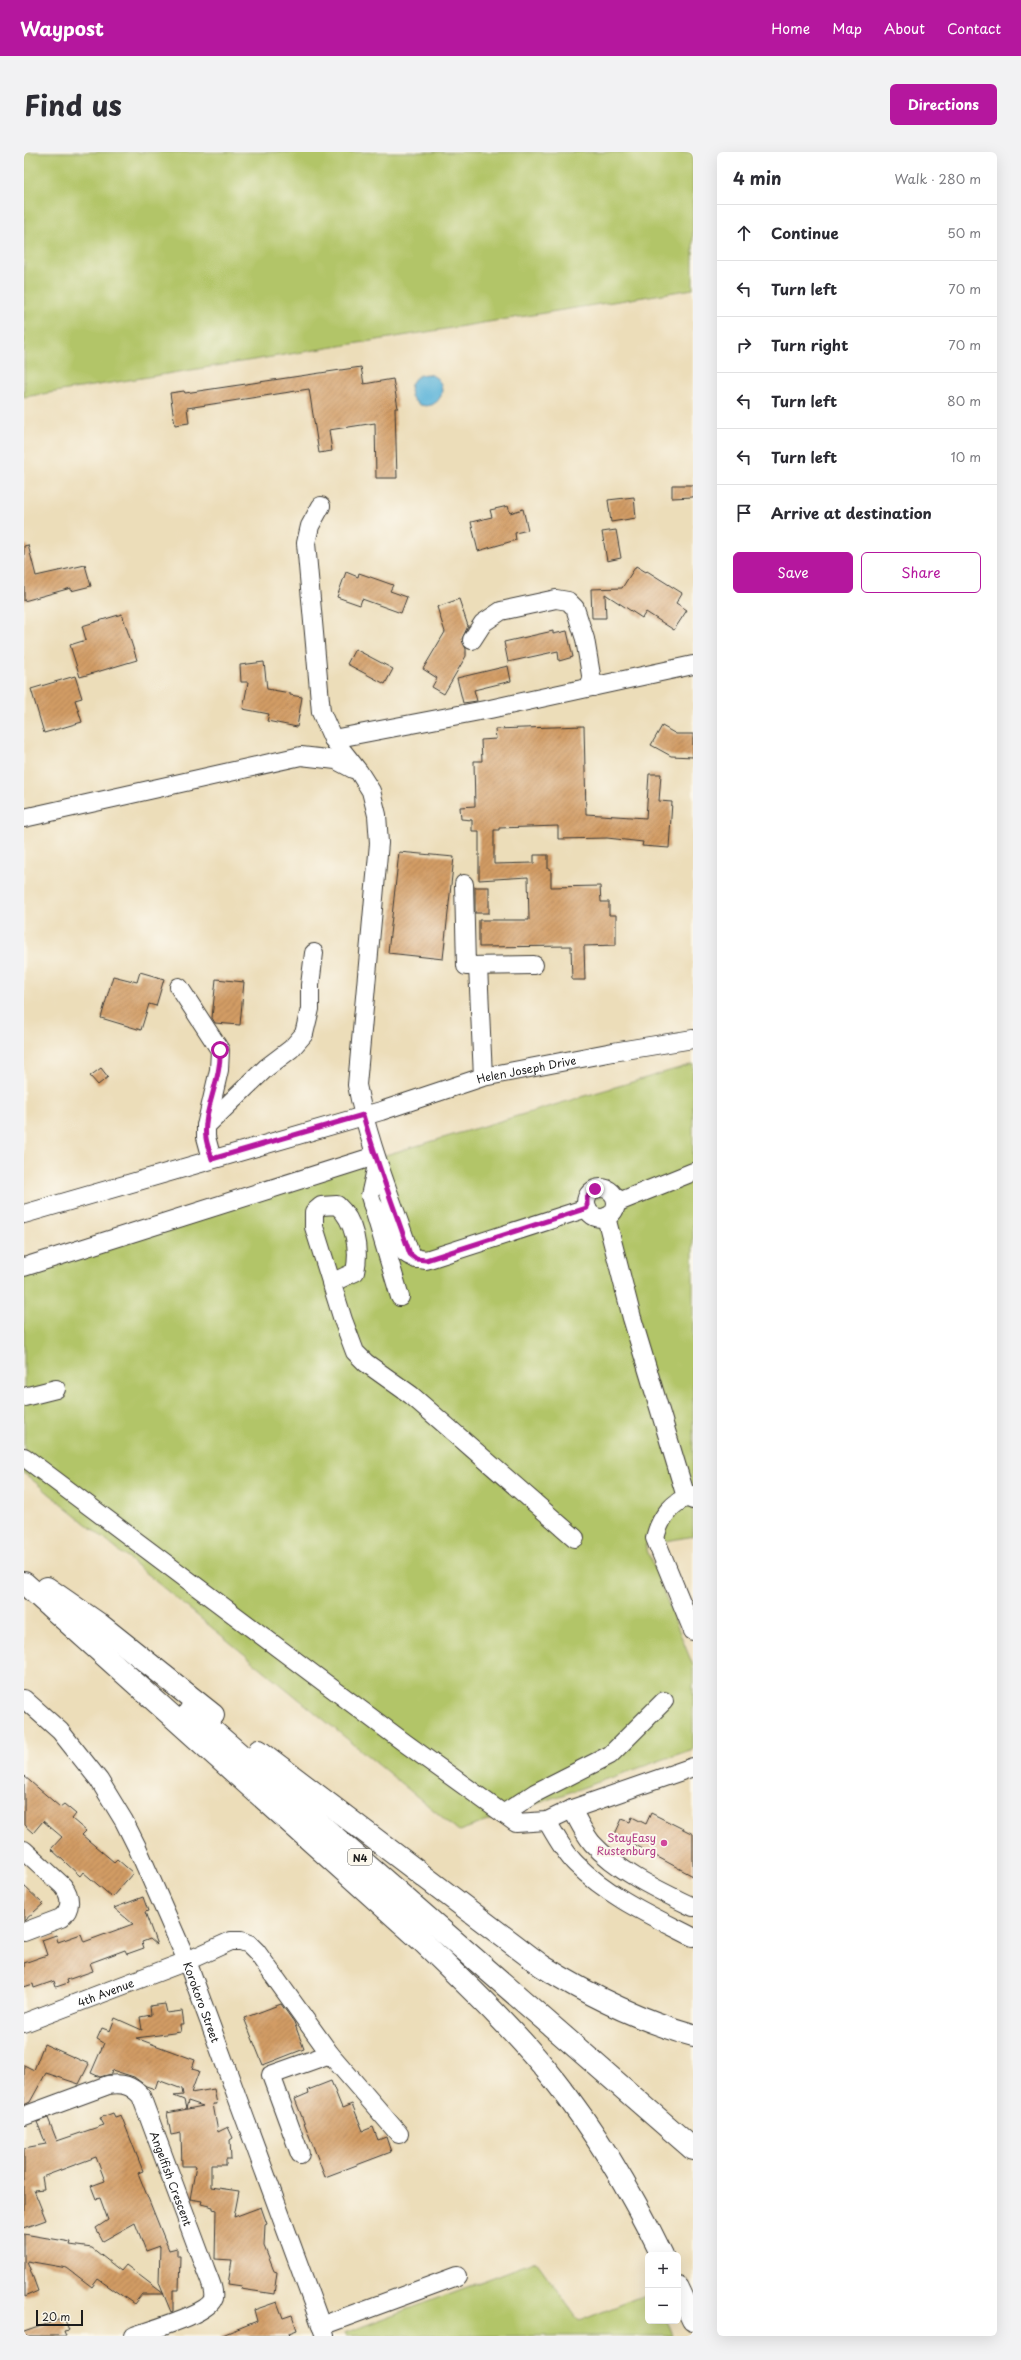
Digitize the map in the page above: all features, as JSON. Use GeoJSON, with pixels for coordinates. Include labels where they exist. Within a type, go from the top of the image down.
{"type":"FeatureCollection","features":[{"type":"Feature","properties":{"kind":"highway"},"geometry":{"type":"LineString","coordinates":[[28,1578],[99,1624],[307,1789],[542,1966],[579,1989],[619,2009],[693,2035]]}},
{"type":"Feature","properties":{"kind":"highway"},"geometry":{"type":"LineString","coordinates":[[28,1578],[421,1940],[480,1997],[552,2076],[574,2106],[624,2184],[660,2252]]}},
{"type":"Feature","properties":{"kind":"highway","name":"N4"},"geometry":{"type":"LineString","coordinates":[[28,1578],[253,1764],[693,2149]]}},
{"type":"Feature","properties":{"kind":"highway"},"geometry":{"type":"LineString","coordinates":[[681,2294],[693,2320]]}},
{"type":"Feature","properties":{"kind":"street"},"geometry":{"type":"LineString","coordinates":[[321,506],[310,526],[306,543],[321,712],[333,739],[359,772],[371,791],[377,815],[379,843],[358,1051],[357,1085],[363,1115],[376,1160],[388,1189],[410,1254],[416,1259]]}},
{"type":"Feature","properties":{"kind":"street"},"geometry":{"type":"LineString","coordinates":[[472,640],[483,623],[501,611],[556,599],[568,601],[576,608],[585,639],[593,687]]}},
{"type":"Feature","properties":{"kind":"street"},"geometry":{"type":"LineString","coordinates":[[333,739],[593,687],[693,665]]}},
{"type":"Feature","properties":{"kind":"street"},"geometry":{"type":"LineString","coordinates":[[24,818],[301,756],[336,760],[359,772]]}},
{"type":"Feature","properties":{"kind":"street"},"geometry":{"type":"LineString","coordinates":[[464,884],[466,966],[534,965]]}},
{"type":"Feature","properties":{"kind":"street"},"geometry":{"type":"LineString","coordinates":[[206,1126],[266,1068],[291,1049],[304,1034],[310,1009],[310,985],[314,953]]}},
{"type":"Feature","properties":{"kind":"street"},"geometry":{"type":"LineString","coordinates":[[478,966],[483,1077]]}},
{"type":"Feature","properties":{"kind":"street"},"geometry":{"type":"LineString","coordinates":[[179,987],[220,1050],[219,1070],[206,1126],[206,1137],[212,1159]]}},
{"type":"Feature","properties":{"kind":"street","name":"Helen Joseph Drive"},"geometry":{"type":"LineString","coordinates":[[24,1214],[363,1115],[483,1077],[613,1052],[693,1039]]}},
{"type":"Feature","properties":{"kind":"street"},"geometry":{"type":"LineString","coordinates":[[376,1160],[370,1196],[400,1297]]}},
{"type":"Feature","properties":{"kind":"street"},"geometry":{"type":"LineString","coordinates":[[24,1267],[376,1160]]}},
{"type":"Feature","properties":{"kind":"street"},"geometry":{"type":"LineString","coordinates":[[693,1172],[611,1210],[595,1217],[587,1208],[586,1203],[590,1192],[601,1188],[612,1193],[611,1210],[632,1318],[691,1498],[669,1509],[658,1527],[655,1538],[693,1631]]}},
{"type":"Feature","properties":{"kind":"street"},"geometry":{"type":"LineString","coordinates":[[372,1204],[390,1226],[401,1250],[416,1259],[426,1260],[587,1208]]}},
{"type":"Feature","properties":{"kind":"street"},"geometry":{"type":"LineString","coordinates":[[332,1283],[343,1320],[355,1352],[366,1363],[411,1395],[574,1538]]}},
{"type":"Feature","properties":{"kind":"street"},"geometry":{"type":"LineString","coordinates":[[24,1397],[56,1389]]}},
{"type":"Feature","properties":{"kind":"street"},"geometry":{"type":"LineString","coordinates":[[24,1457],[516,1823],[547,1821],[572,1809],[693,1767]]}},
{"type":"Feature","properties":{"kind":"street","name":"Korokoro Street"},"geometry":{"type":"LineString","coordinates":[[24,1700],[60,1731],[111,1798],[137,1848],[187,1961],[323,2331]]}},
{"type":"Feature","properties":{"kind":"street"},"geometry":{"type":"LineString","coordinates":[[503,1814],[535,1794],[610,1756],[664,1701]]}},
{"type":"Feature","properties":{"kind":"street"},"geometry":{"type":"LineString","coordinates":[[572,1809],[592,1843],[605,1856],[651,1886],[693,1907]]}},
{"type":"Feature","properties":{"kind":"street"},"geometry":{"type":"LineString","coordinates":[[547,1821],[563,1849],[575,1864],[602,1887],[638,1909],[691,1931]]}},
{"type":"Feature","properties":{"kind":"street"},"geometry":{"type":"LineString","coordinates":[[24,1850],[63,1886],[68,1893],[70,1902],[66,1914],[61,1918],[24,1932]]}},
{"type":"Feature","properties":{"kind":"street","name":"4th Avenue"},"geometry":{"type":"LineString","coordinates":[[24,2023],[187,1961],[232,1941],[241,1941],[249,1944],[330,2054],[399,2134]]}},
{"type":"Feature","properties":{"kind":"street"},"geometry":{"type":"LineString","coordinates":[[300,2154],[271,2075],[330,2054]]}},
{"type":"Feature","properties":{"kind":"street","name":"Angelfish Crescent"},"geometry":{"type":"LineString","coordinates":[[24,2116],[108,2085],[120,2083],[132,2086],[141,2096],[205,2268],[212,2288],[213,2298],[210,2305],[196,2313],[134,2336]]}},
{"type":"Feature","properties":{"kind":"street"},"geometry":{"type":"LineString","coordinates":[[323,2331],[457,2276]]}},
{"type":"Feature","properties":{"kind":"green space"},"geometry":{"type":"Polygon","coordinates":[[[24,152],[693,152],[693,289],[24,397],[24,152]]]}},
{"type":"Feature","properties":{"kind":"green space"},"geometry":{"type":"Polygon","coordinates":[[[693,1064],[693,1536],[645,1545],[693,1666],[693,1749],[459,1831],[24,1473],[24,1262],[693,1064]]]}},
{"type":"Feature","properties":{"kind":"green space"},"geometry":{"type":"Polygon","coordinates":[[[536,2261],[579,2321],[645,2295],[645,2324],[668,2324],[673,2336],[346,2336],[345,2333],[536,2261]]]}},
{"type":"Feature","properties":{"kind":"water"},"geometry":{"type":"Polygon","coordinates":[[[426,374],[432,375],[439,381],[442,390],[441,396],[435,403],[426,406],[420,405],[413,399],[410,390],[411,384],[417,377],[426,374]]]}},
{"type":"Feature","properties":{"kind":"building"},"geometry":{"type":"Polygon","coordinates":[[[361,367],[364,384],[393,379],[398,408],[395,408],[397,478],[376,478],[375,423],[329,430],[332,451],[319,453],[309,389],[187,408],[189,423],[175,425],[170,393],[184,391],[185,393],[361,367]]]}},
{"type":"Feature","properties":{"kind":"building"},"geometry":{"type":"Polygon","coordinates":[[[672,485],[693,485],[693,497],[672,498],[672,485]]]}},
{"type":"Feature","properties":{"kind":"building"},"geometry":{"type":"Polygon","coordinates":[[[634,497],[636,518],[611,522],[608,500],[634,497]]]}},
{"type":"Feature","properties":{"kind":"building"},"geometry":{"type":"Polygon","coordinates":[[[508,506],[510,513],[523,509],[528,530],[515,533],[516,540],[478,551],[471,522],[492,517],[490,510],[508,506]]]}},
{"type":"Feature","properties":{"kind":"building"},"geometry":{"type":"Polygon","coordinates":[[[616,530],[621,558],[607,561],[602,532],[616,530]]]}},
{"type":"Feature","properties":{"kind":"building"},"geometry":{"type":"Polygon","coordinates":[[[28,545],[36,576],[85,565],[91,586],[71,591],[71,588],[24,601],[24,546],[28,545]]]}},
{"type":"Feature","properties":{"kind":"building"},"geometry":{"type":"Polygon","coordinates":[[[636,566],[646,572],[647,571],[682,593],[676,603],[687,610],[674,630],[646,612],[642,618],[605,594],[606,618],[592,618],[591,589],[622,588],[636,566]]]}},
{"type":"Feature","properties":{"kind":"building"},"geometry":{"type":"Polygon","coordinates":[[[346,572],[358,577],[359,573],[393,585],[390,591],[407,597],[401,613],[362,599],[360,605],[337,597],[346,572]]]}},
{"type":"Feature","properties":{"kind":"building"},"geometry":{"type":"Polygon","coordinates":[[[459,599],[468,626],[462,639],[466,649],[466,656],[444,694],[432,687],[437,678],[423,669],[445,632],[437,607],[459,599]]]}},
{"type":"Feature","properties":{"kind":"building"},"geometry":{"type":"Polygon","coordinates":[[[122,614],[137,660],[80,677],[70,645],[86,640],[82,626],[122,614]]]}},
{"type":"Feature","properties":{"kind":"building"},"geometry":{"type":"Polygon","coordinates":[[[553,631],[553,634],[567,631],[573,657],[559,661],[558,651],[508,662],[504,642],[553,631]]]}},
{"type":"Feature","properties":{"kind":"building"},"geometry":{"type":"Polygon","coordinates":[[[355,649],[393,669],[385,684],[347,664],[355,649]]]}},
{"type":"Feature","properties":{"kind":"building"},"geometry":{"type":"Polygon","coordinates":[[[264,662],[267,689],[290,693],[290,695],[302,697],[297,727],[267,721],[269,714],[243,709],[248,682],[241,682],[240,665],[264,662]]]}},
{"type":"Feature","properties":{"kind":"building"},"geometry":{"type":"Polygon","coordinates":[[[508,666],[511,681],[474,690],[477,701],[463,703],[457,678],[508,666]]]}},
{"type":"Feature","properties":{"kind":"building"},"geometry":{"type":"Polygon","coordinates":[[[75,676],[82,698],[75,700],[82,722],[44,733],[31,689],[75,676]]]}},
{"type":"Feature","properties":{"kind":"building"},"geometry":{"type":"Polygon","coordinates":[[[584,726],[586,814],[646,818],[649,774],[661,774],[659,801],[672,802],[669,848],[642,846],[643,842],[607,838],[558,839],[558,826],[499,828],[499,830],[494,830],[494,864],[534,863],[534,855],[548,855],[548,869],[551,869],[551,887],[600,886],[601,902],[609,902],[609,915],[616,915],[616,945],[584,946],[585,980],[572,980],[571,946],[479,947],[479,920],[529,920],[528,877],[479,880],[479,831],[472,831],[472,820],[461,819],[460,807],[475,806],[474,761],[482,761],[481,740],[496,739],[495,729],[584,726]]]}},
{"type":"Feature","properties":{"kind":"building"},"geometry":{"type":"Polygon","coordinates":[[[662,726],[676,734],[693,734],[693,757],[671,756],[651,745],[662,726]]]}},
{"type":"Feature","properties":{"kind":"building"},"geometry":{"type":"Polygon","coordinates":[[[399,852],[454,857],[443,959],[388,953],[399,852]]]}},
{"type":"Feature","properties":{"kind":"building"},"geometry":{"type":"Polygon","coordinates":[[[475,887],[489,887],[489,913],[475,913],[475,887]]]}},
{"type":"Feature","properties":{"kind":"building"},"geometry":{"type":"Polygon","coordinates":[[[140,972],[164,979],[156,1006],[149,1004],[141,1030],[101,1018],[113,976],[137,982],[140,972]]]}},
{"type":"Feature","properties":{"kind":"building"},"geometry":{"type":"Polygon","coordinates":[[[216,979],[244,982],[240,1025],[215,1023],[212,1018],[216,979]]]}},
{"type":"Feature","properties":{"kind":"building"},"geometry":{"type":"Polygon","coordinates":[[[101,1068],[108,1077],[98,1085],[90,1076],[101,1068]]]}},
{"type":"Feature","properties":{"kind":"building"},"geometry":{"type":"Polygon","coordinates":[[[24,1776],[60,1807],[64,1804],[76,1814],[72,1819],[86,1831],[82,1835],[114,1862],[117,1859],[133,1873],[112,1897],[83,1872],[80,1876],[51,1849],[62,1837],[43,1821],[33,1833],[24,1825],[24,1776]]]}},
{"type":"Feature","properties":{"kind":"building","name":"StayEasy Rustenburg"},"geometry":{"type":"Polygon","coordinates":[[[651,1813],[693,1834],[693,1876],[615,1834],[622,1819],[630,1822],[632,1817],[646,1824],[651,1813]]]}},
{"type":"Feature","properties":{"kind":"building"},"geometry":{"type":"Polygon","coordinates":[[[24,1886],[43,1904],[24,1921],[24,1886]]]}},
{"type":"Feature","properties":{"kind":"building"},"geometry":{"type":"Polygon","coordinates":[[[143,1897],[148,1911],[145,1912],[157,1945],[150,1939],[142,1942],[144,1948],[127,1954],[125,1950],[90,1963],[93,1971],[67,1980],[68,1983],[56,1987],[54,1981],[34,1988],[33,1984],[24,1987],[24,1963],[47,1955],[42,1940],[56,1935],[58,1942],[81,1934],[84,1942],[133,1924],[114,1908],[143,1897]]]}},
{"type":"Feature","properties":{"kind":"building"},"geometry":{"type":"Polygon","coordinates":[[[165,2004],[167,2013],[182,2011],[184,2025],[180,2025],[181,2032],[136,2038],[195,2060],[192,2069],[199,2071],[191,2093],[214,2089],[217,2104],[213,2104],[218,2132],[228,2127],[233,2138],[230,2140],[231,2159],[226,2159],[226,2165],[211,2165],[211,2187],[239,2191],[234,2217],[261,2207],[267,2224],[265,2225],[264,2246],[274,2271],[277,2272],[274,2294],[241,2289],[242,2286],[228,2284],[232,2260],[215,2259],[216,2210],[213,2209],[213,2207],[201,2204],[202,2201],[190,2199],[196,2166],[182,2166],[181,2133],[171,2135],[167,2113],[203,2106],[188,2101],[186,2109],[184,2100],[174,2096],[183,2095],[182,2089],[158,2080],[155,2089],[146,2086],[134,2077],[112,2070],[111,2074],[100,2077],[91,2073],[104,2043],[97,2039],[102,2028],[110,2031],[115,2018],[142,2030],[140,2017],[151,2015],[150,2006],[165,2004]]]}},
{"type":"Feature","properties":{"kind":"building"},"geometry":{"type":"Polygon","coordinates":[[[281,2004],[294,2022],[304,2049],[263,2065],[244,2018],[281,2004]]]}},
{"type":"Feature","properties":{"kind":"building"},"geometry":{"type":"Polygon","coordinates":[[[44,2044],[89,2064],[79,2084],[46,2073],[30,2102],[24,2105],[24,2065],[34,2070],[44,2044]]]}},
{"type":"Feature","properties":{"kind":"building"},"geometry":{"type":"Polygon","coordinates":[[[331,2081],[342,2108],[352,2104],[363,2131],[373,2127],[378,2140],[386,2137],[391,2152],[325,2177],[295,2099],[309,2093],[308,2090],[331,2081]]]}},
{"type":"Feature","properties":{"kind":"building"},"geometry":{"type":"Polygon","coordinates":[[[113,2113],[115,2117],[121,2115],[143,2171],[138,2173],[169,2250],[177,2248],[177,2256],[180,2256],[179,2290],[173,2290],[173,2311],[171,2312],[159,2283],[160,2246],[146,2251],[135,2223],[103,2241],[96,2228],[108,2220],[100,2198],[96,2199],[91,2186],[105,2181],[96,2157],[42,2177],[44,2189],[34,2190],[46,2220],[24,2228],[24,2148],[46,2144],[37,2122],[48,2118],[57,2141],[104,2125],[100,2118],[113,2113]]]}},
{"type":"Feature","properties":{"kind":"building"},"geometry":{"type":"Polygon","coordinates":[[[24,2234],[71,2242],[70,2245],[92,2248],[121,2271],[126,2265],[164,2294],[142,2294],[134,2304],[98,2279],[92,2287],[67,2268],[27,2261],[38,2291],[24,2297],[24,2234]]]}},
{"type":"Feature","properties":{"kind":"building"},"geometry":{"type":"Polygon","coordinates":[[[277,2302],[283,2318],[292,2315],[297,2330],[289,2333],[290,2336],[220,2336],[257,2321],[254,2310],[277,2302]]]}},
{"type":"Feature","properties":{"kind":"building"},"geometry":{"type":"Polygon","coordinates":[[[64,2318],[69,2330],[64,2331],[66,2336],[24,2336],[24,2332],[64,2318]]]}},
{"type":"Feature","properties":{"kind":"place","name":"StayEasy Rustenburg"},"geometry":{"type":"Point","coordinates":[664,1843]}},
{"type":"Feature","properties":{"kind":"route"},"geometry":{"type":"LineString","coordinates":[[220,1050],[219,1070],[206,1126],[206,1137],[212,1159],[363,1115],[377,1165],[388,1189],[410,1254],[416,1259],[426,1260],[587,1208],[587,1197],[590,1192],[595,1189]]}}]}
